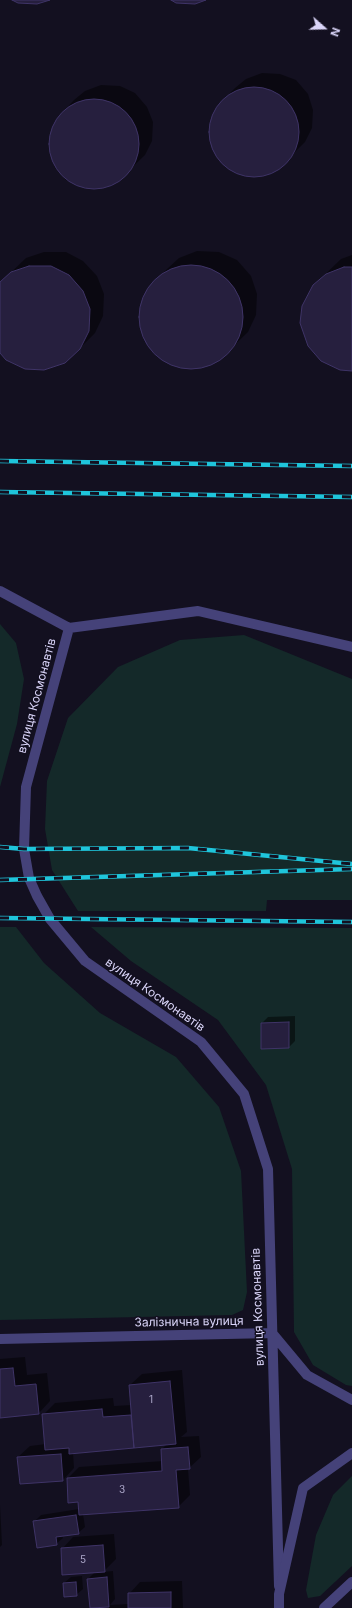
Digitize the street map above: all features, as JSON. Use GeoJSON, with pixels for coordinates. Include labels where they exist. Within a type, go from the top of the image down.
{"type":"FeatureCollection","features":[{"type":"Feature","properties":{"kind":"street"},"geometry":{"type":"LineString","coordinates":[[0,591],[69,628],[198,611],[352,647]]}},
{"type":"Feature","properties":{"kind":"street","name":"вулиця Космонавтів"},"geometry":{"type":"LineString","coordinates":[[69,628],[26,788],[24,849],[29,878],[50,919],[85,961],[201,1042],[244,1094],[268,1169],[279,1608]]}},
{"type":"Feature","properties":{"kind":"street"},"geometry":{"type":"LineString","coordinates":[[272,1333],[308,1375],[352,1400]]}},
{"type":"Feature","properties":{"kind":"street","name":"Залізнична вулиця"},"geometry":{"type":"LineString","coordinates":[[0,1340],[272,1333]]}},
{"type":"Feature","properties":{"kind":"street"},"geometry":{"type":"LineString","coordinates":[[279,1594],[303,1488],[352,1453]]}},
{"type":"Feature","properties":{"kind":"street"},"geometry":{"type":"LineString","coordinates":[[324,1608],[352,1582]]}},
{"type":"Feature","properties":{"kind":"green space"},"geometry":{"type":"Polygon","coordinates":[[[0,624],[16,643],[24,679],[17,724],[0,787],[0,624]]]}},
{"type":"Feature","properties":{"kind":"green space"},"geometry":{"type":"Polygon","coordinates":[[[244,635],[352,679],[352,900],[267,900],[266,911],[78,911],[52,870],[45,829],[47,781],[68,718],[118,667],[180,640],[244,635]]]}},
{"type":"Feature","properties":{"kind":"green space"},"geometry":{"type":"Polygon","coordinates":[[[0,927],[16,927],[44,963],[100,1013],[176,1057],[219,1107],[241,1171],[247,1292],[243,1310],[232,1315],[0,1320],[0,927]]]}},
{"type":"Feature","properties":{"kind":"green space"},"geometry":{"type":"Polygon","coordinates":[[[91,927],[352,928],[352,1386],[346,1385],[313,1365],[294,1332],[292,1169],[266,1085],[218,1020],[131,961],[91,927]]]}},
{"type":"Feature","properties":{"kind":"green space"},"geometry":{"type":"Polygon","coordinates":[[[352,1476],[352,1566],[320,1596],[308,1598],[306,1590],[316,1535],[333,1495],[352,1476]]]}},
{"type":"Feature","properties":{"kind":"building"},"geometry":{"type":"Polygon","coordinates":[[[12,0],[50,0],[37,4],[18,3],[12,0]]]}},
{"type":"Feature","properties":{"kind":"building"},"geometry":{"type":"Polygon","coordinates":[[[171,0],[206,0],[195,4],[176,3],[171,0]]]}},
{"type":"Feature","properties":{"kind":"building"},"geometry":{"type":"Polygon","coordinates":[[[254,87],[271,90],[286,100],[296,115],[299,132],[296,149],[286,164],[271,174],[254,177],[237,174],[222,164],[212,149],[209,132],[212,115],[222,100],[237,90],[254,87]]]}},
{"type":"Feature","properties":{"kind":"building"},"geometry":{"type":"Polygon","coordinates":[[[94,99],[111,102],[126,112],[136,127],[139,144],[136,161],[126,176],[111,186],[94,189],[77,186],[62,176],[52,161],[49,144],[52,127],[62,112],[77,102],[94,99]]]}},
{"type":"Feature","properties":{"kind":"building"},"geometry":{"type":"Polygon","coordinates":[[[191,265],[211,269],[228,280],[239,297],[243,317],[239,337],[228,354],[211,365],[191,369],[171,365],[154,354],[143,337],[139,317],[143,297],[154,280],[171,269],[191,265]]]}},
{"type":"Feature","properties":{"kind":"building"},"geometry":{"type":"Polygon","coordinates":[[[29,266],[51,266],[69,275],[83,291],[90,309],[89,331],[80,349],[65,363],[44,370],[25,369],[6,360],[0,353],[0,282],[11,272],[29,266]]]}},
{"type":"Feature","properties":{"kind":"building"},"geometry":{"type":"Polygon","coordinates":[[[344,267],[352,267],[352,371],[340,370],[321,361],[308,346],[300,323],[302,306],[313,285],[326,274],[344,267]]]}},
{"type":"Feature","properties":{"kind":"building"},"geometry":{"type":"Polygon","coordinates":[[[289,1022],[289,1048],[261,1049],[261,1023],[289,1022]]]}},
{"type":"Feature","properties":{"kind":"building"},"geometry":{"type":"Polygon","coordinates":[[[13,1368],[15,1386],[36,1384],[39,1414],[0,1418],[0,1369],[13,1368]]]}},
{"type":"Feature","properties":{"kind":"building"},"geometry":{"type":"Polygon","coordinates":[[[170,1381],[176,1444],[134,1448],[129,1385],[170,1381]]]}},
{"type":"Feature","properties":{"kind":"building"},"geometry":{"type":"Polygon","coordinates":[[[102,1409],[103,1417],[131,1415],[134,1448],[69,1454],[69,1448],[45,1450],[42,1414],[102,1409]]]}},
{"type":"Feature","properties":{"kind":"building"},"geometry":{"type":"Polygon","coordinates":[[[188,1447],[190,1469],[176,1470],[179,1508],[79,1515],[78,1502],[68,1503],[67,1478],[162,1471],[161,1449],[188,1447]]]}},
{"type":"Feature","properties":{"kind":"building"},"geometry":{"type":"Polygon","coordinates":[[[61,1454],[63,1481],[20,1484],[17,1457],[61,1454]]]}},
{"type":"Feature","properties":{"kind":"building"},"geometry":{"type":"Polygon","coordinates":[[[76,1515],[79,1534],[56,1537],[57,1545],[37,1548],[33,1521],[76,1515]]]}},
{"type":"Feature","properties":{"kind":"building"},"geometry":{"type":"Polygon","coordinates":[[[103,1545],[105,1572],[62,1575],[61,1548],[103,1545]]]}},
{"type":"Feature","properties":{"kind":"building"},"geometry":{"type":"Polygon","coordinates":[[[107,1577],[109,1607],[90,1608],[87,1579],[107,1577]]]}},
{"type":"Feature","properties":{"kind":"building"},"geometry":{"type":"Polygon","coordinates":[[[76,1582],[77,1596],[64,1597],[63,1583],[76,1582]]]}},
{"type":"Feature","properties":{"kind":"building"},"geometry":{"type":"Polygon","coordinates":[[[171,1592],[171,1608],[128,1608],[128,1593],[171,1592]]]}},
{"type":"Feature","properties":{"kind":"railway"},"geometry":{"type":"LineString","coordinates":[[0,461],[352,466]]}},
{"type":"Feature","properties":{"kind":"railway"},"geometry":{"type":"LineString","coordinates":[[0,492],[352,497]]}},
{"type":"Feature","properties":{"kind":"railway"},"geometry":{"type":"LineString","coordinates":[[0,847],[24,849],[188,848],[352,864]]}},
{"type":"Feature","properties":{"kind":"railway"},"geometry":{"type":"LineString","coordinates":[[0,880],[352,869]]}},
{"type":"Feature","properties":{"kind":"railway"},"geometry":{"type":"LineString","coordinates":[[0,918],[352,922]]}}]}
